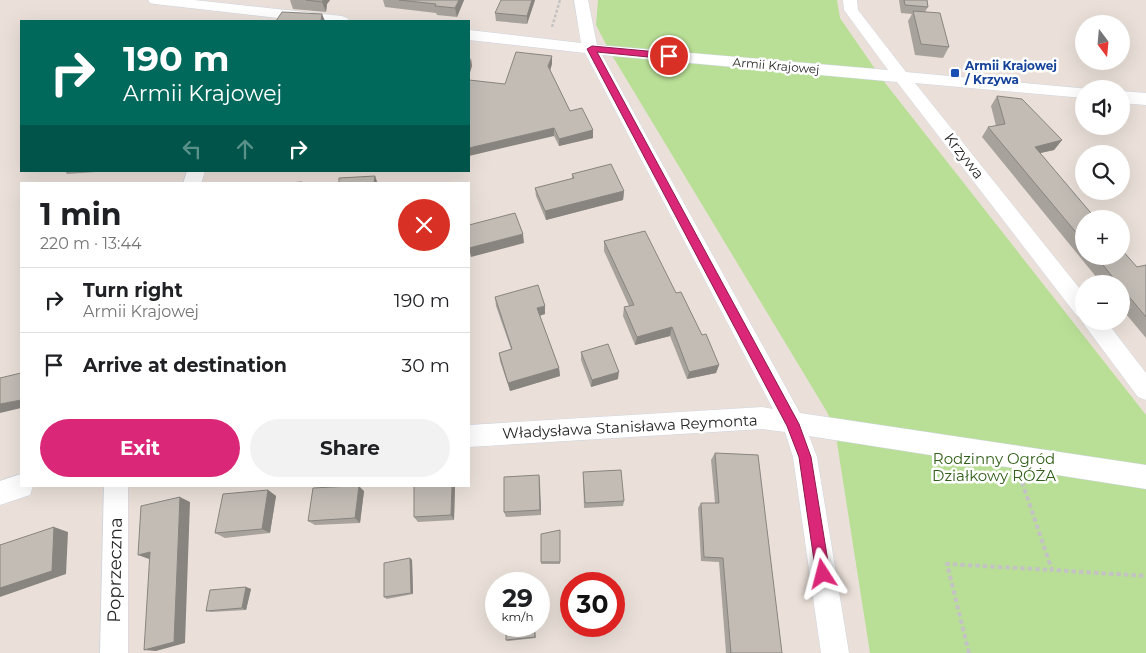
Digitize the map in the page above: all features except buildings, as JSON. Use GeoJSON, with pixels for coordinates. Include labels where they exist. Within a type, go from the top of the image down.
{"type":"FeatureCollection","features":[{"type":"Feature","properties":{"kind":"street"},"geometry":{"type":"LineString","coordinates":[[155,0],[246,16],[323,20]]}},
{"type":"Feature","properties":{"kind":"street"},"geometry":{"type":"LineString","coordinates":[[581,0],[586,38],[793,424],[805,457],[835,653]]}},
{"type":"Feature","properties":{"kind":"street","name":"Krzywa"},"geometry":{"type":"LineString","coordinates":[[850,0],[851,10],[1075,298]]}},
{"type":"Feature","properties":{"kind":"street","name":"Armii Krajowej"},"geometry":{"type":"LineString","coordinates":[[470,35],[592,49],[1075,93]]}},
{"type":"Feature","properties":{"kind":"street"},"geometry":{"type":"LineString","coordinates":[[1130,98],[1146,99]]}},
{"type":"Feature","properties":{"kind":"street"},"geometry":{"type":"LineString","coordinates":[[1100,330],[1146,390]]}},
{"type":"Feature","properties":{"kind":"street","name":"Władysława Stanisława Reymonta"},"geometry":{"type":"LineString","coordinates":[[470,436],[762,418],[1146,477]]}},
{"type":"Feature","properties":{"kind":"street"},"geometry":{"type":"LineString","coordinates":[[0,493],[20,486]]}},
{"type":"Feature","properties":{"kind":"street","name":"Poprzeczna"},"geometry":{"type":"LineString","coordinates":[[114,653],[116,487]]}},
{"type":"Feature","properties":{"kind":"path"},"geometry":{"type":"LineString","coordinates":[[552,28],[560,0]]}},
{"type":"Feature","properties":{"kind":"path"},"geometry":{"type":"LineString","coordinates":[[1013,458],[1052,570]]}},
{"type":"Feature","properties":{"kind":"path"},"geometry":{"type":"LineString","coordinates":[[969,653],[947,564],[1146,576]]}},
{"type":"Feature","properties":{"kind":"green space","name":"Rodzinny Ogród Działkowy RÓŻA"},"geometry":{"type":"Polygon","coordinates":[[[598,0],[837,0],[840,18],[882,79],[1075,325],[1075,330],[1079,330],[1146,415],[1146,653],[870,653],[835,430],[827,412],[610,52],[596,25],[598,0]]]}},
{"type":"Feature","properties":{"kind":"place","name":"Armii Krajowej / Krzywa"},"geometry":{"type":"Point","coordinates":[955,73]}},
{"type":"Feature","properties":{"kind":"route"},"geometry":{"type":"LineString","coordinates":[[669,56],[592,49],[793,424],[805,457],[823,574]]}}]}
